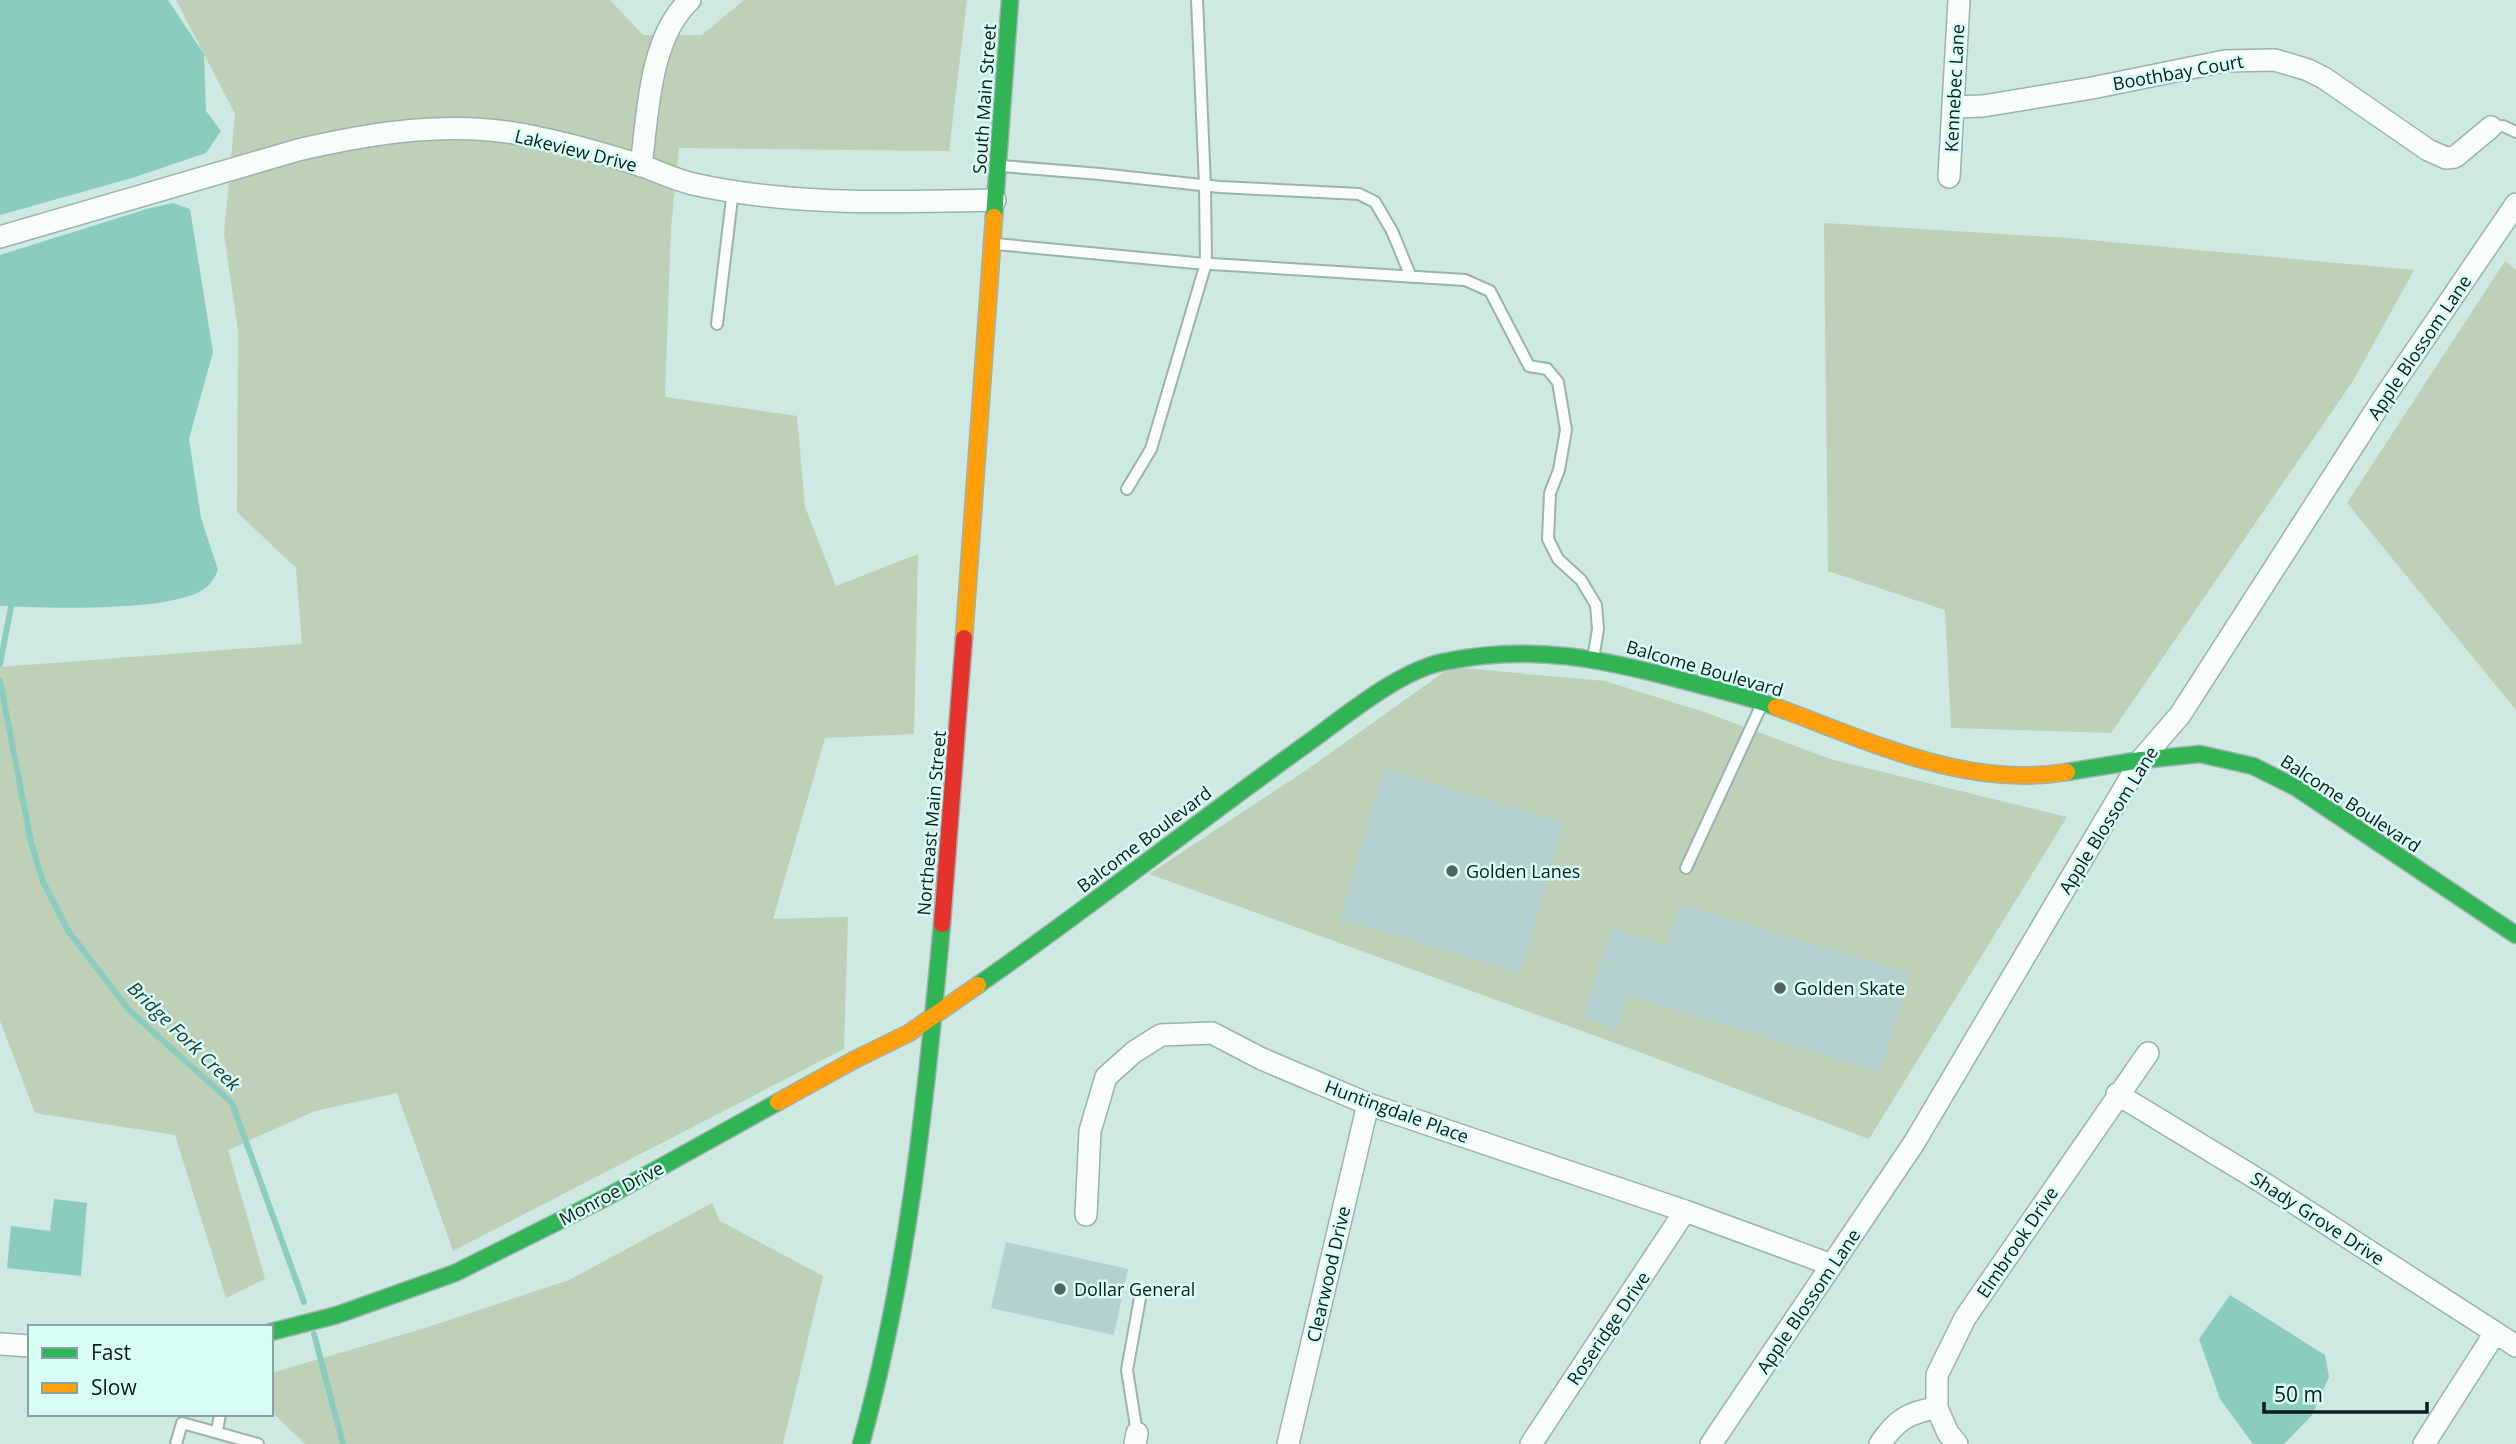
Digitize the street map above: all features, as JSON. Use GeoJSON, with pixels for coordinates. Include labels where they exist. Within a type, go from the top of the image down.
{"type":"FeatureCollection","features":[{"type":"Feature","properties":{"kind":"street"},"geometry":{"type":"LineString","coordinates":[[641,166],[655,69],[677,15],[690,0]]}},
{"type":"Feature","properties":{"kind":"street","name":"South Main Street"},"geometry":{"type":"LineString","coordinates":[[995,200],[1010,0]]}},
{"type":"Feature","properties":{"kind":"street","name":"Kennebec Lane"},"geometry":{"type":"LineString","coordinates":[[1949,177],[1959,0]]}},
{"type":"Feature","properties":{"kind":"street","name":"Boothbay Court"},"geometry":{"type":"LineString","coordinates":[[1954,107],[1997,104],[2225,61],[2258,59],[2292,64],[2324,78],[2428,150],[2446,158],[2455,157],[2491,127]]}},
{"type":"Feature","properties":{"kind":"street","name":"Lakeview Drive"},"geometry":{"type":"LineString","coordinates":[[0,237],[343,139],[391,132],[445,129],[534,136],[641,166],[691,184],[768,196],[862,203],[995,200]]}},
{"type":"Feature","properties":{"kind":"street","name":"Northeast Main Street"},"geometry":{"type":"LineString","coordinates":[[861,1444],[901,1275],[917,1169],[934,1014],[963,661],[995,200]]}},
{"type":"Feature","properties":{"kind":"street","name":"Apple Blossom Lane"},"geometry":{"type":"LineString","coordinates":[[1712,1444],[1914,1143],[2141,760],[2180,715],[2383,399],[2516,204]]}},
{"type":"Feature","properties":{"kind":"street","name":"Balcome Boulevard"},"geometry":{"type":"LineString","coordinates":[[934,1014],[1045,938],[1236,794],[1397,681],[1441,662],[1501,652],[1539,652],[1627,665],[1763,702],[1918,759],[1972,772],[2009,776],[2050,775],[2141,760],[2200,754],[2237,761],[2274,775],[2297,788],[2516,935]]}},
{"type":"Feature","properties":{"kind":"street","name":"Monroe Drive"},"geometry":{"type":"LineString","coordinates":[[273,1331],[337,1315],[454,1273],[605,1198],[854,1060],[909,1033],[934,1014]]}},
{"type":"Feature","properties":{"kind":"street","name":"Huntingdale Place"},"geometry":{"type":"LineString","coordinates":[[1086,1214],[1090,1131],[1106,1077],[1134,1052],[1161,1035],[1212,1033],[1262,1059],[1368,1104],[1685,1211],[1832,1265]]}},
{"type":"Feature","properties":{"kind":"street","name":"Elmbrook Drive"},"geometry":{"type":"LineString","coordinates":[[1957,1444],[1948,1433],[1937,1408],[1937,1375],[1965,1318],[2117,1094],[2148,1053]]}},
{"type":"Feature","properties":{"kind":"street","name":"Shady Grove Drive"},"geometry":{"type":"LineString","coordinates":[[2117,1094],[2262,1182],[2516,1346]]}},
{"type":"Feature","properties":{"kind":"street","name":"Clearwood Drive"},"geometry":{"type":"LineString","coordinates":[[1288,1444],[1368,1104]]}},
{"type":"Feature","properties":{"kind":"street","name":"Roseridge Drive"},"geometry":{"type":"LineString","coordinates":[[1531,1444],[1685,1211]]}},
{"type":"Feature","properties":{"kind":"street"},"geometry":{"type":"LineString","coordinates":[[2424,1444],[2495,1333]]}},
{"type":"Feature","properties":{"kind":"street"},"geometry":{"type":"LineString","coordinates":[[0,1344],[28,1346]]}},
{"type":"Feature","properties":{"kind":"street"},"geometry":{"type":"LineString","coordinates":[[1880,1444],[1892,1425],[1917,1411],[1937,1408]]}},
{"type":"Feature","properties":{"kind":"lane"},"geometry":{"type":"LineString","coordinates":[[1127,489],[1151,449],[1206,263],[1197,0]]}},
{"type":"Feature","properties":{"kind":"lane"},"geometry":{"type":"LineString","coordinates":[[2491,127],[2503,126],[2516,132]]}},
{"type":"Feature","properties":{"kind":"lane"},"geometry":{"type":"LineString","coordinates":[[999,166],[1205,185],[1359,194],[1375,202],[1392,231],[1411,277]]}},
{"type":"Feature","properties":{"kind":"lane"},"geometry":{"type":"LineString","coordinates":[[716,324],[733,190]]}},
{"type":"Feature","properties":{"kind":"lane"},"geometry":{"type":"LineString","coordinates":[[992,244],[1206,263],[1465,280],[1490,291],[1530,366],[1547,369],[1558,382],[1566,430],[1559,470],[1549,493],[1548,539],[1558,559],[1581,580],[1596,605],[1598,629],[1593,659]]}},
{"type":"Feature","properties":{"kind":"lane"},"geometry":{"type":"LineString","coordinates":[[1686,868],[1763,702]]}},
{"type":"Feature","properties":{"kind":"lane"},"geometry":{"type":"LineString","coordinates":[[1136,1438],[1127,1370],[1140,1298]]}},
{"type":"Feature","properties":{"kind":"lane"},"geometry":{"type":"LineString","coordinates":[[218,1431],[220,1416]]}},
{"type":"Feature","properties":{"kind":"lane"},"geometry":{"type":"LineString","coordinates":[[176,1444],[182,1423],[258,1444]]}},
{"type":"Feature","properties":{"kind":"shaded area"},"geometry":{"type":"Polygon","coordinates":[[[0,0],[168,0],[204,54],[206,111],[221,131],[206,153],[132,178],[0,215],[0,0]]]}},
{"type":"Feature","properties":{"kind":"shaded area"},"geometry":{"type":"Polygon","coordinates":[[[176,0],[610,0],[643,35],[702,35],[744,0],[967,0],[949,151],[679,148],[671,228],[665,397],[797,416],[805,507],[836,586],[918,554],[914,734],[825,738],[773,919],[848,917],[844,1049],[453,1251],[397,1093],[315,1111],[228,1150],[265,1279],[226,1298],[175,1135],[35,1113],[0,1021],[0,667],[302,644],[296,568],[237,512],[238,331],[224,234],[235,114],[176,0]]]}},
{"type":"Feature","properties":{"kind":"shaded area"},"geometry":{"type":"Polygon","coordinates":[[[173,203],[190,209],[213,352],[189,439],[201,518],[218,570],[207,587],[201,591],[184,598],[160,602],[104,607],[0,606],[0,255],[173,203]]]}},
{"type":"Feature","properties":{"kind":"shaded area"},"geometry":{"type":"Polygon","coordinates":[[[1824,223],[2068,238],[2414,270],[2353,381],[2111,733],[1951,728],[1945,610],[1828,571],[1824,223]]]}},
{"type":"Feature","properties":{"kind":"shaded area"},"geometry":{"type":"Polygon","coordinates":[[[2505,261],[2516,270],[2516,710],[2347,503],[2505,261]]]}},
{"type":"Feature","properties":{"kind":"shaded area"},"geometry":{"type":"Polygon","coordinates":[[[1451,667],[1605,681],[1707,713],[1830,759],[2067,817],[1869,1139],[1629,1048],[1149,874],[1308,769],[1451,667]]]}},
{"type":"Feature","properties":{"kind":"shaded area"},"geometry":{"type":"Polygon","coordinates":[[[54,1199],[87,1203],[81,1276],[7,1268],[11,1226],[50,1231],[54,1199]]]}},
{"type":"Feature","properties":{"kind":"shaded area"},"geometry":{"type":"Polygon","coordinates":[[[712,1203],[720,1221],[823,1276],[783,1444],[305,1444],[273,1413],[273,1372],[422,1329],[569,1280],[712,1203]]]}},
{"type":"Feature","properties":{"kind":"shaded area"},"geometry":{"type":"Polygon","coordinates":[[[2230,1295],[2325,1355],[2329,1377],[2312,1415],[2284,1444],[2253,1444],[2220,1399],[2199,1339],[2230,1295]]]}},
{"type":"Feature","properties":{"kind":"building","name":"Golden Lanes"},"geometry":{"type":"Polygon","coordinates":[[[1384,769],[1564,822],[1520,973],[1340,919],[1384,769]]]}},
{"type":"Feature","properties":{"kind":"building","name":"Golden Skate"},"geometry":{"type":"Polygon","coordinates":[[[1680,904],[1910,973],[1880,1072],[1628,996],[1617,1029],[1583,1018],[1612,928],[1667,946],[1680,904]]]}},
{"type":"Feature","properties":{"kind":"building","name":"Dollar General"},"geometry":{"type":"Polygon","coordinates":[[[1006,1242],[1128,1269],[1114,1335],[991,1308],[1006,1242]]]}},
{"type":"Feature","properties":{"kind":"waterway","name":"Bridge Fork Creek"},"geometry":{"type":"LineString","coordinates":[[0,664],[11,607]]}},
{"type":"Feature","properties":{"kind":"waterway","name":"Bridge Fork Creek"},"geometry":{"type":"LineString","coordinates":[[0,681],[31,842],[43,882],[69,932],[129,1010],[232,1103],[304,1302]]}},
{"type":"Feature","properties":{"kind":"waterway","name":"Bridge Fork Creek"},"geometry":{"type":"LineString","coordinates":[[314,1334],[343,1444]]}},
{"type":"Feature","properties":{"kind":"traffic: fast"},"geometry":{"type":"LineString","coordinates":[[994,217],[1010,0]]}},
{"type":"Feature","properties":{"kind":"traffic: fast"},"geometry":{"type":"LineString","coordinates":[[978,985],[1355,708],[1391,684],[1426,667],[1476,656],[1568,656],[1627,666],[1776,707]]}},
{"type":"Feature","properties":{"kind":"traffic: fast"},"geometry":{"type":"LineString","coordinates":[[2067,772],[2200,754],[2253,766],[2297,788],[2516,935]]}},
{"type":"Feature","properties":{"kind":"traffic: fast"},"geometry":{"type":"LineString","coordinates":[[861,1444],[903,1251],[922,1121],[942,924]]}},
{"type":"Feature","properties":{"kind":"traffic: fast"},"geometry":{"type":"LineString","coordinates":[[273,1331],[337,1315],[455,1273],[605,1198],[778,1102]]}},
{"type":"Feature","properties":{"kind":"traffic: slow"},"geometry":{"type":"LineString","coordinates":[[964,638],[994,217]]}},
{"type":"Feature","properties":{"kind":"traffic: slow"},"geometry":{"type":"LineString","coordinates":[[1776,707],[1882,747],[1955,768],[1992,774],[2067,772]]}},
{"type":"Feature","properties":{"kind":"traffic: slow"},"geometry":{"type":"LineString","coordinates":[[778,1102],[909,1033],[978,985]]}},
{"type":"Feature","properties":{"kind":"traffic: jam"},"geometry":{"type":"LineString","coordinates":[[942,924],[964,638]]}},
{"type":"Feature","properties":{"kind":"place","name":"Golden Lanes"},"geometry":{"type":"Point","coordinates":[1452,871]}},
{"type":"Feature","properties":{"kind":"place","name":"Golden Skate"},"geometry":{"type":"Point","coordinates":[1780,988]}},
{"type":"Feature","properties":{"kind":"place","name":"Dollar General"},"geometry":{"type":"Point","coordinates":[1060,1289]}}]}
